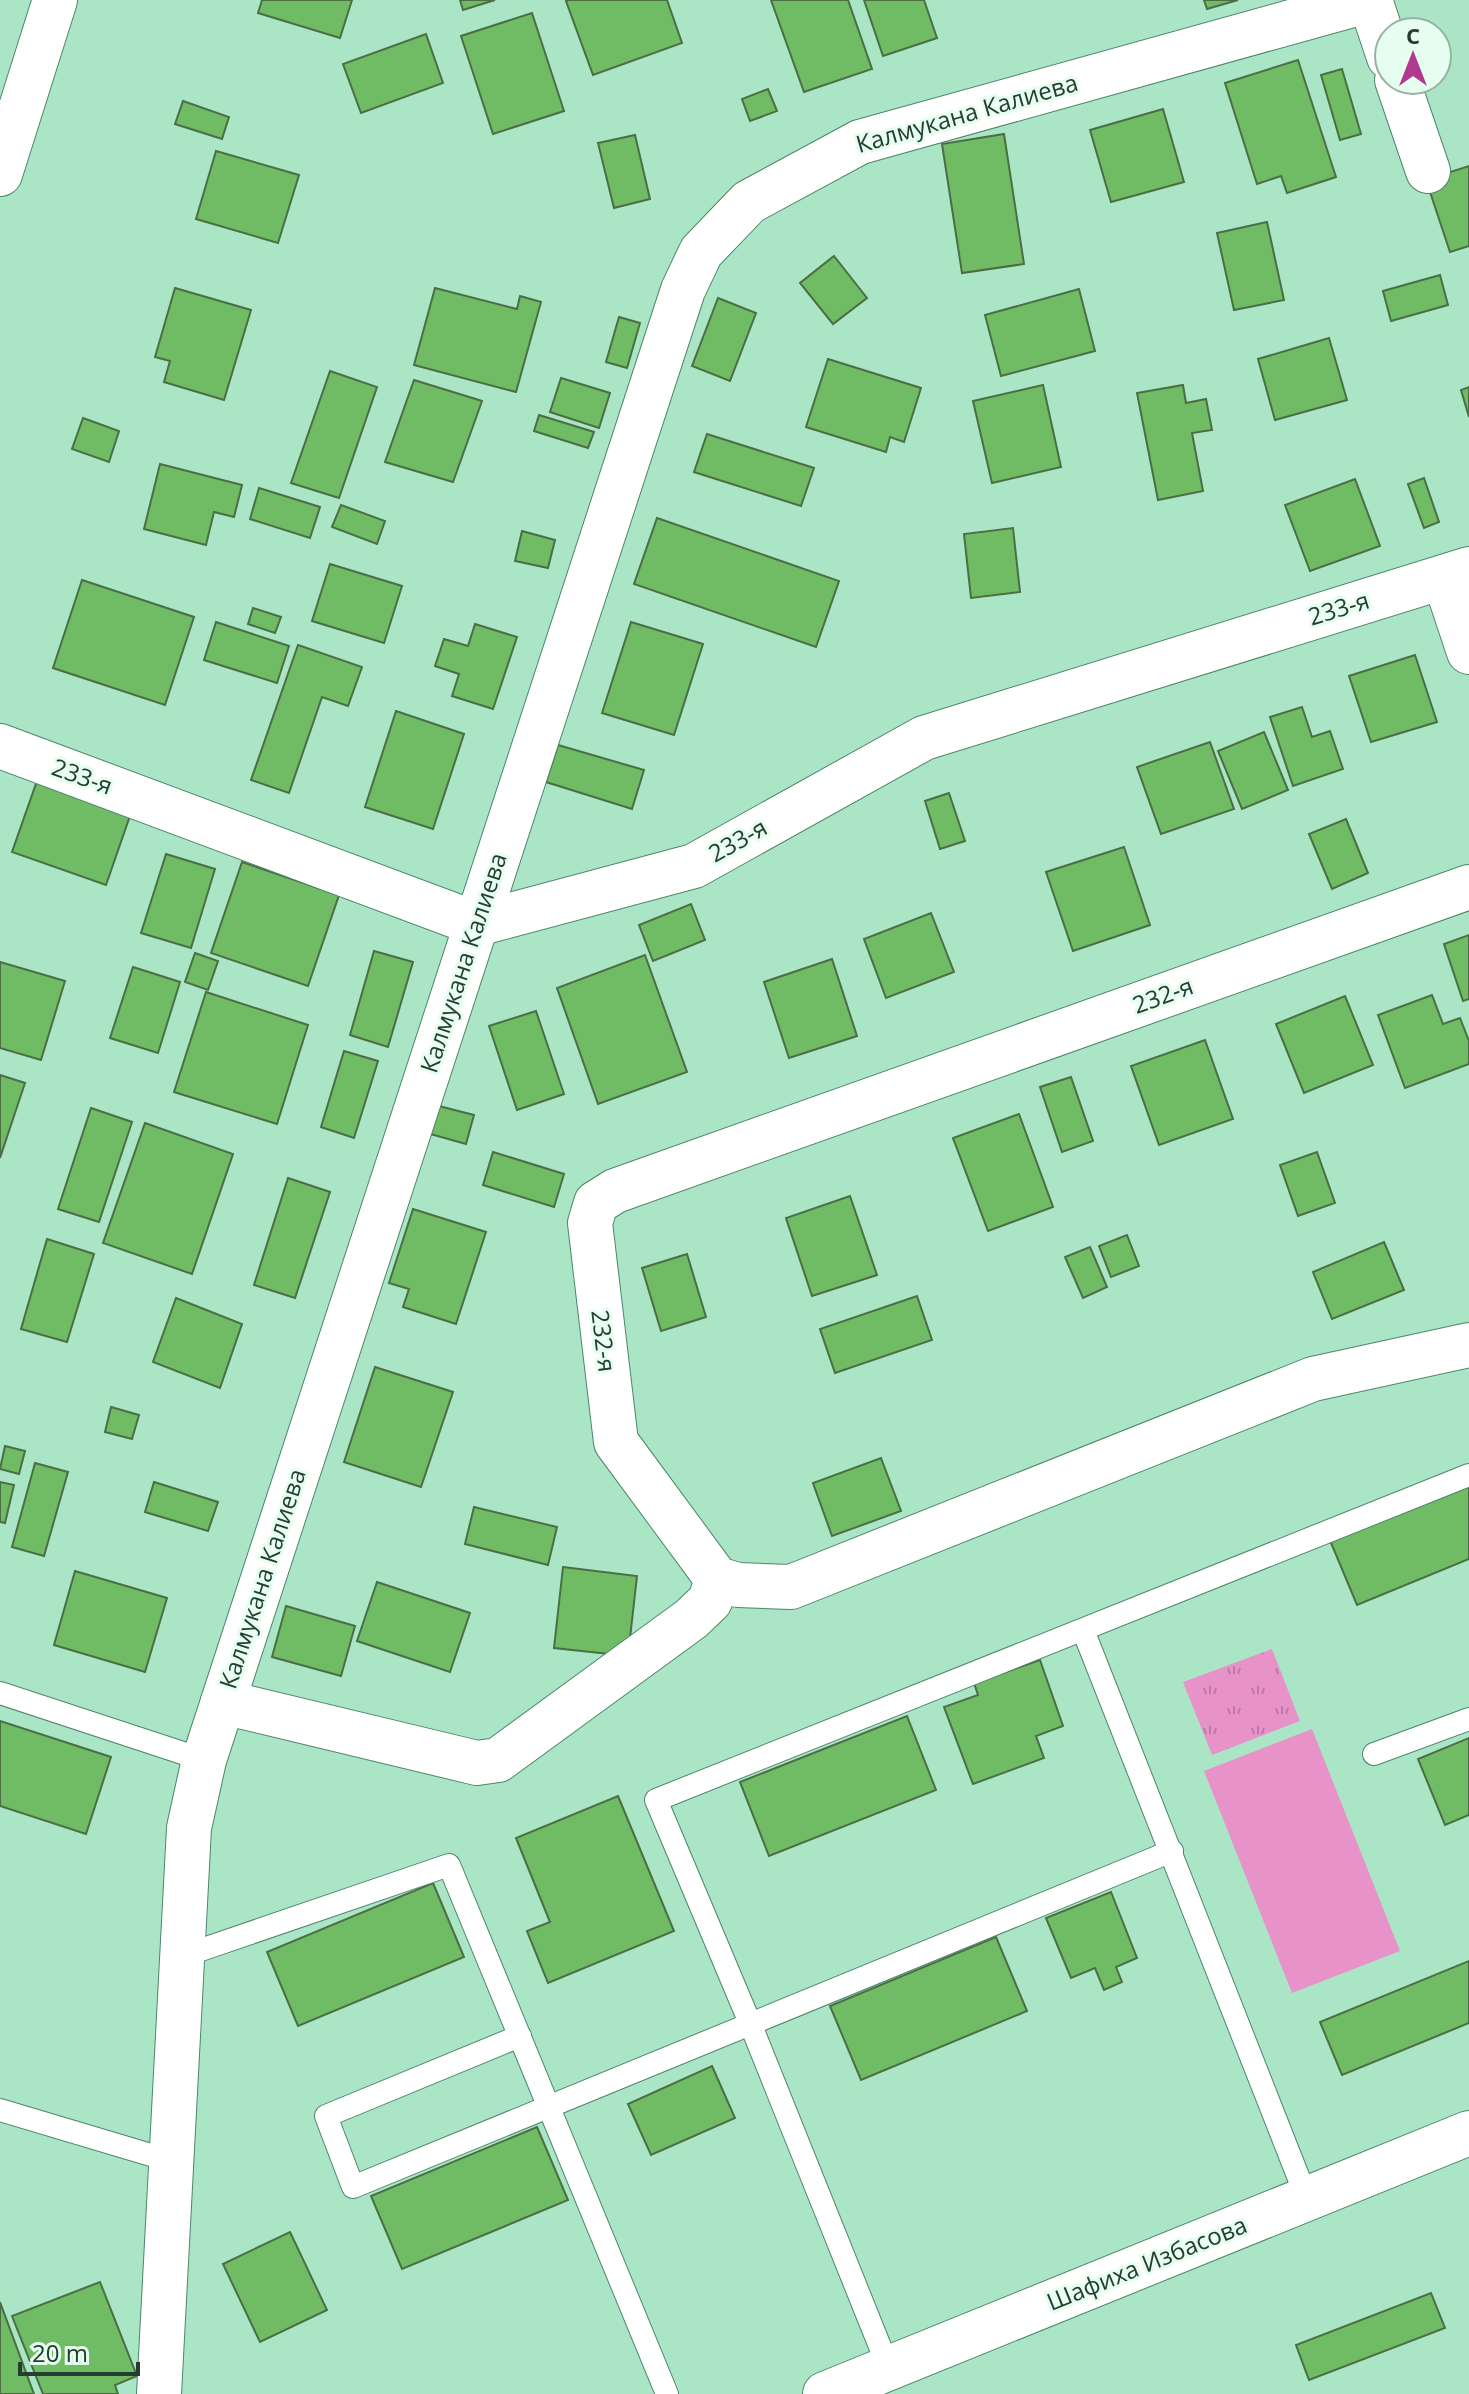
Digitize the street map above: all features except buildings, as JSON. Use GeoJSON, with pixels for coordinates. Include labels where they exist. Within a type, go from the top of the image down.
{"type":"FeatureCollection","features":[{"type":"Feature","properties":{"kind":"street"},"geometry":{"type":"LineString","coordinates":[[0,174],[55,0]]}},
{"type":"Feature","properties":{"kind":"street","name":"Калмукана Калиева"},"geometry":{"type":"LineString","coordinates":[[159,2394],[189,1828],[204,1760],[683,290],[701,252],[749,202],[860,142],[1370,0]]}},
{"type":"Feature","properties":{"kind":"street"},"geometry":{"type":"LineString","coordinates":[[1402,96],[1428,171]]}},
{"type":"Feature","properties":{"kind":"street"},"geometry":{"type":"LineString","coordinates":[[1456,573],[1469,652]]}},
{"type":"Feature","properties":{"kind":"street","name":"233-я"},"geometry":{"type":"LineString","coordinates":[[0,746],[477,924],[694,866],[924,738],[1456,573]]}},
{"type":"Feature","properties":{"kind":"street","name":"232-я"},"geometry":{"type":"LineString","coordinates":[[717,1579],[616,1442],[590,1223],[596,1203],[615,1191],[1469,887]]}},
{"type":"Feature","properties":{"kind":"street"},"geometry":{"type":"LineString","coordinates":[[223,1702],[477,1763],[498,1760],[691,1619],[710,1601],[717,1579],[738,1585],[791,1587],[1313,1379],[1469,1345]]}},
{"type":"Feature","properties":{"kind":"street","name":"Шафиха Избасова"},"geometry":{"type":"LineString","coordinates":[[825,2394],[1469,2133]]}},
{"type":"Feature","properties":{"kind":"lane"},"geometry":{"type":"LineString","coordinates":[[889,2369],[750,2023],[656,1800],[1469,1475]]}},
{"type":"Feature","properties":{"kind":"lane"},"geometry":{"type":"LineString","coordinates":[[1083,1630],[1307,2199]]}},
{"type":"Feature","properties":{"kind":"lane"},"geometry":{"type":"LineString","coordinates":[[0,1693],[204,1760]]}},
{"type":"Feature","properties":{"kind":"lane"},"geometry":{"type":"LineString","coordinates":[[1374,1754],[1469,1719]]}},
{"type":"Feature","properties":{"kind":"lane"},"geometry":{"type":"LineString","coordinates":[[520,2036],[326,2116],[353,2187],[1172,1851]]}},
{"type":"Feature","properties":{"kind":"lane"},"geometry":{"type":"LineString","coordinates":[[183,1956],[449,1865],[667,2394]]}},
{"type":"Feature","properties":{"kind":"lane"},"geometry":{"type":"LineString","coordinates":[[0,2110],[171,2161]]}},
{"type":"Feature","properties":{"kind":"green space"},"geometry":{"type":"Polygon","coordinates":[[[1272,1649],[1300,1721],[1212,1755],[1183,1682],[1272,1649]]]}},
{"type":"Feature","properties":{"kind":"green space"},"geometry":{"type":"Polygon","coordinates":[[[1312,1729],[1400,1951],[1292,1993],[1204,1771],[1312,1729]]]}}]}
